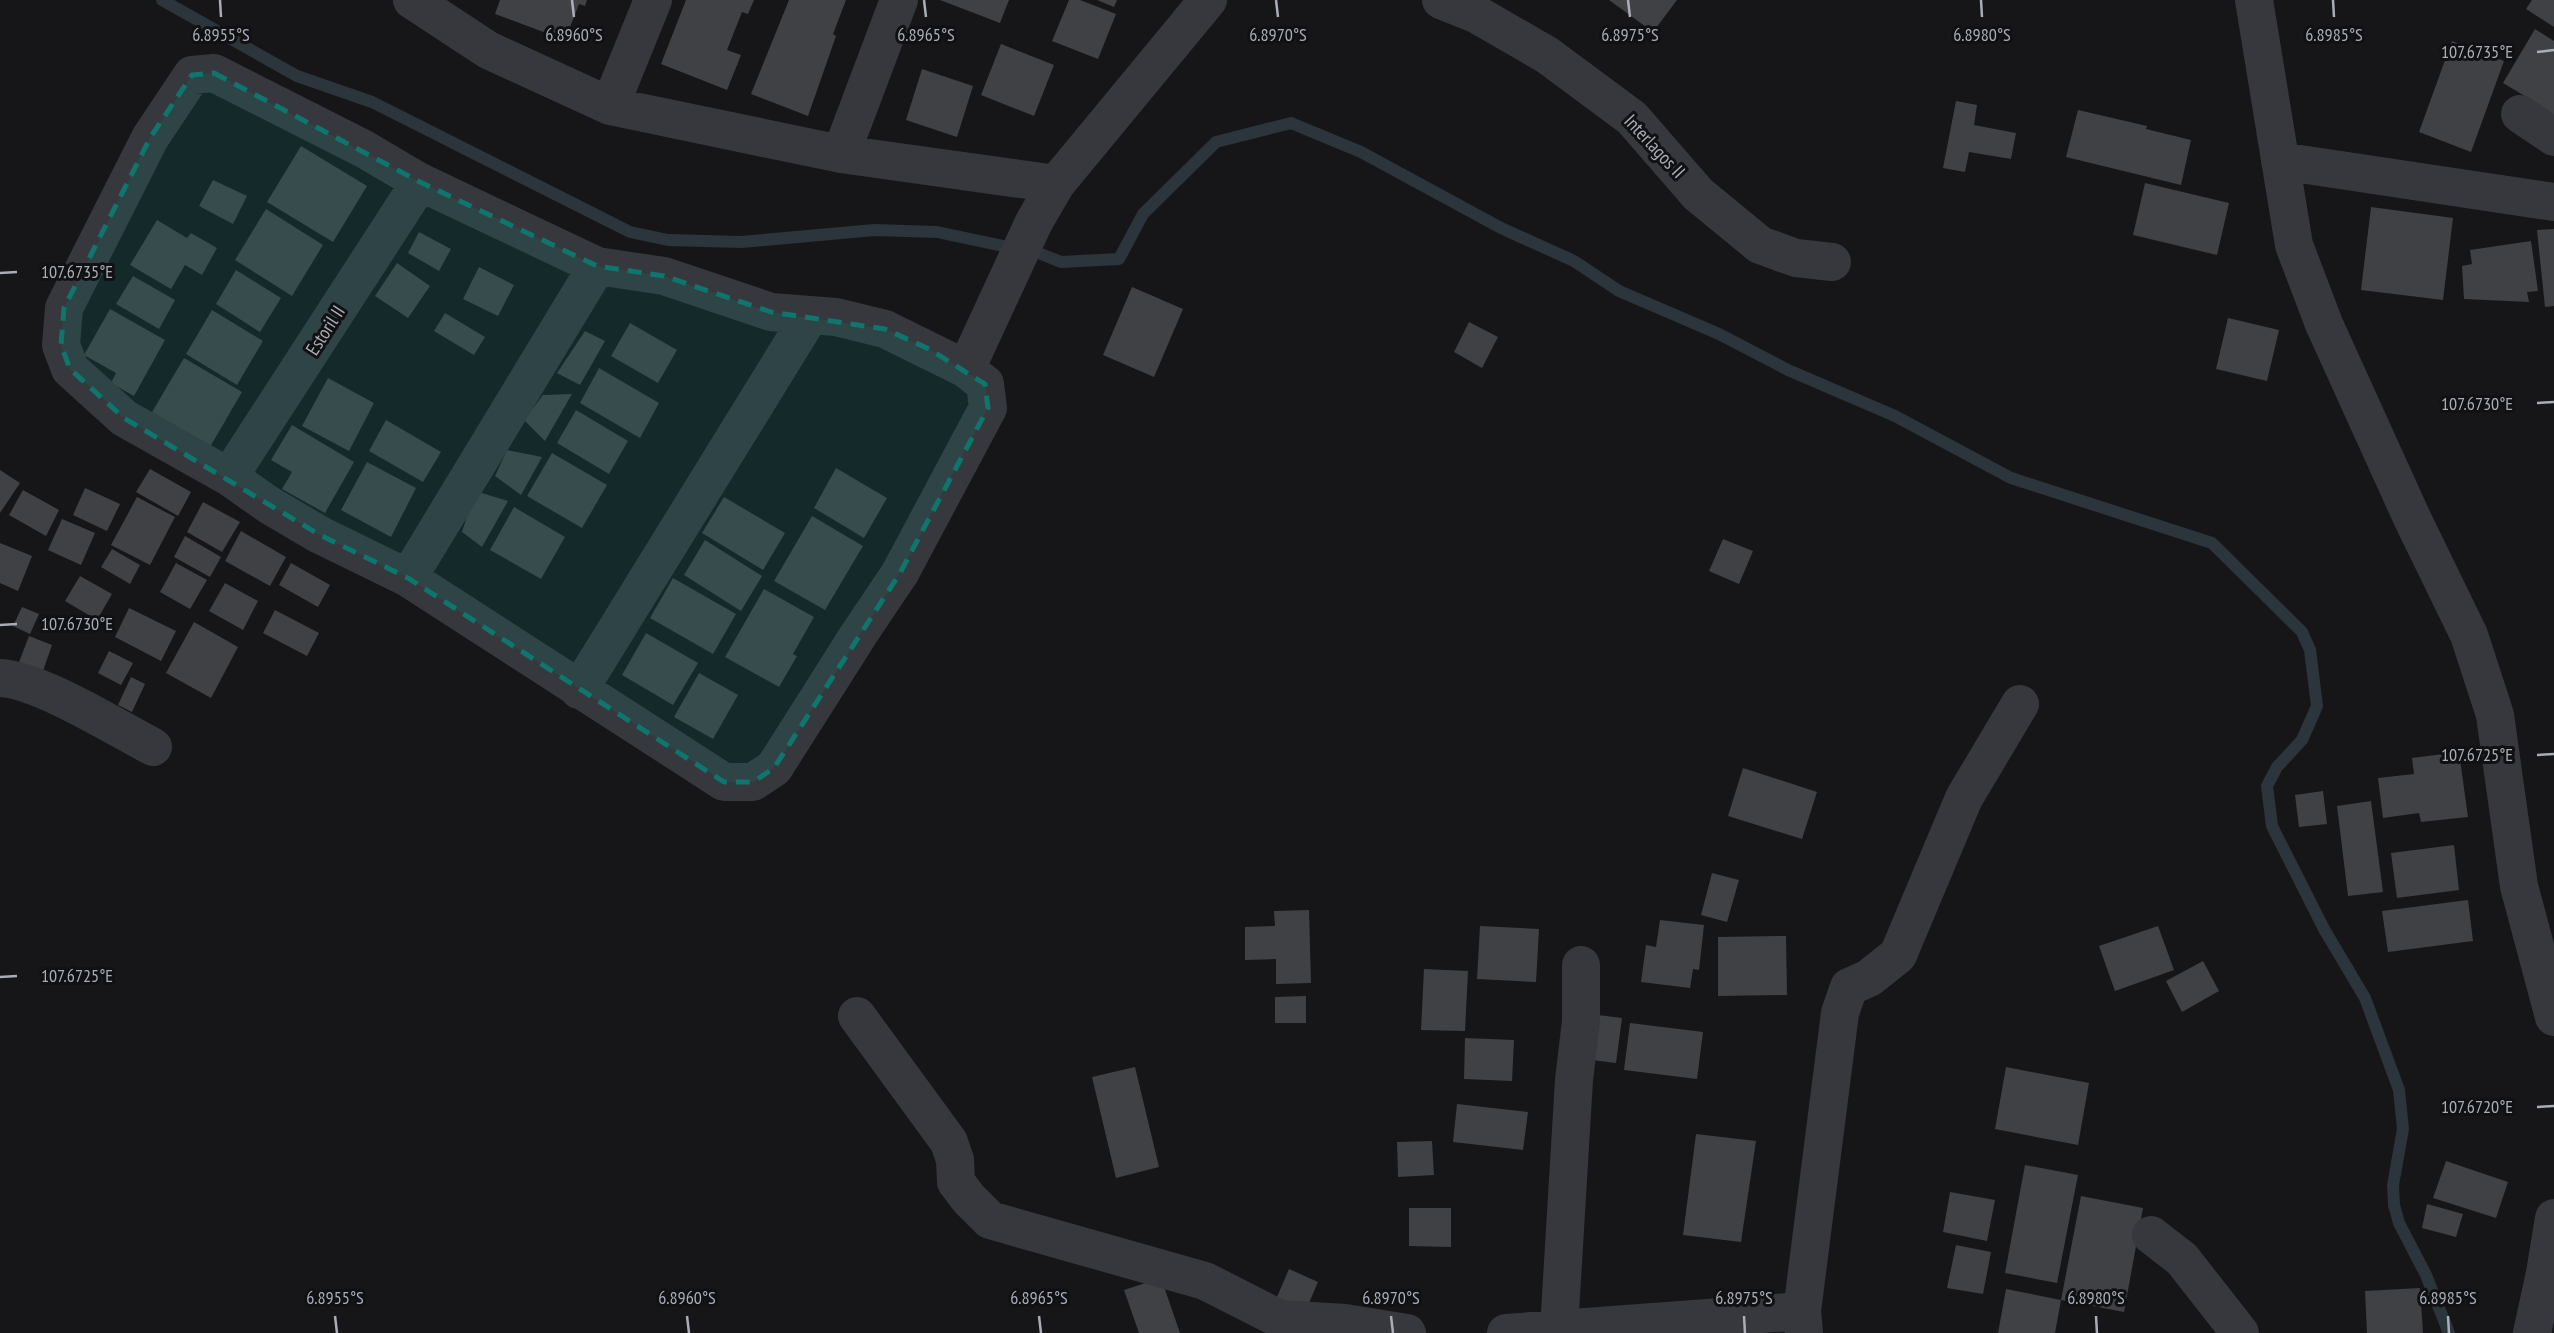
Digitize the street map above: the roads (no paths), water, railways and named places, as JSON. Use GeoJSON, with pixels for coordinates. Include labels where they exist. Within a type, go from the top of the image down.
{"type":"FeatureCollection","features":[{"type":"Feature","properties":{"kind":"street"},"geometry":{"type":"LineString","coordinates":[[412,0],[488,50],[610,106],[841,154],[1056,184]]}},
{"type":"Feature","properties":{"kind":"street"},"geometry":{"type":"LineString","coordinates":[[610,106],[653,0]]}},
{"type":"Feature","properties":{"kind":"street"},"geometry":{"type":"LineString","coordinates":[[841,154],[899,0]]}},
{"type":"Feature","properties":{"kind":"street"},"geometry":{"type":"LineString","coordinates":[[966,369],[1034,222],[1056,184],[1208,0]]}},
{"type":"Feature","properties":{"kind":"street","name":"Interlagos II"},"geometry":{"type":"LineString","coordinates":[[1441,0],[1476,14],[1547,55],[1632,118],[1698,194],[1760,246],[1796,258],[1832,262]]}},
{"type":"Feature","properties":{"kind":"street"},"geometry":{"type":"LineString","coordinates":[[2254,0],[2294,245],[2324,324],[2412,518],[2469,635],[2494,715],[2519,886],[2554,1017]]}},
{"type":"Feature","properties":{"kind":"street"},"geometry":{"type":"LineString","coordinates":[[214,73],[364,149],[420,183],[597,266],[664,276],[771,312],[836,317],[885,329],[966,369],[985,384],[988,408],[900,573],[774,768],[753,782],[723,782],[408,578],[320,535],[269,505],[229,477],[124,418],[70,369],[61,345],[64,308],[150,138],[192,75],[214,73]]}},
{"type":"Feature","properties":{"kind":"street"},"geometry":{"type":"LineString","coordinates":[[2520,114],[2554,136]]}},
{"type":"Feature","properties":{"kind":"street"},"geometry":{"type":"LineString","coordinates":[[2280,161],[2554,202]]}},
{"type":"Feature","properties":{"kind":"street","name":"Estoril II"},"geometry":{"type":"LineString","coordinates":[[229,477],[420,183]]}},
{"type":"Feature","properties":{"kind":"street"},"geometry":{"type":"LineString","coordinates":[[408,578],[597,266]]}},
{"type":"Feature","properties":{"kind":"street"},"geometry":{"type":"LineString","coordinates":[[579,690],[809,317]]}},
{"type":"Feature","properties":{"kind":"street"},"geometry":{"type":"LineString","coordinates":[[0,678],[14,678],[63,699],[153,747]]}},
{"type":"Feature","properties":{"kind":"street"},"geometry":{"type":"LineString","coordinates":[[1506,1333],[1803,1322],[1840,1013],[1849,987],[1869,978],[1898,955],[1964,798],[2020,704]]}},
{"type":"Feature","properties":{"kind":"street"},"geometry":{"type":"LineString","coordinates":[[1559,1329],[1574,1080],[1581,1021],[1581,965]]}},
{"type":"Feature","properties":{"kind":"street"},"geometry":{"type":"LineString","coordinates":[[857,1016],[949,1142],[957,1182],[968,1199],[990,1220],[1205,1282],[1277,1326],[1345,1323],[1408,1333]]}},
{"type":"Feature","properties":{"kind":"street"},"geometry":{"type":"LineString","coordinates":[[2532,1333],[2554,1218]]}},
{"type":"Feature","properties":{"kind":"street"},"geometry":{"type":"LineString","coordinates":[[2151,1235],[2182,1259],[2240,1333]]}},
{"type":"Feature","properties":{"kind":"waterway"},"geometry":{"type":"LineString","coordinates":[[162,0],[297,76],[372,102],[630,232],[668,240],[741,242],[875,230],[937,232],[1041,254],[1061,262],[1119,259],[1143,214],[1216,142],[1291,123],[1361,152],[1501,228],[1574,261],[1619,291],[1719,334],[1788,370],[1895,416],[2011,478],[2212,543],[2302,632],[2310,650],[2317,706],[2302,740],[2277,767],[2267,786],[2272,826],[2324,929],[2365,998],[2399,1090],[2403,1129],[2393,1185],[2394,1205],[2399,1223],[2426,1275],[2449,1333]]}}]}
